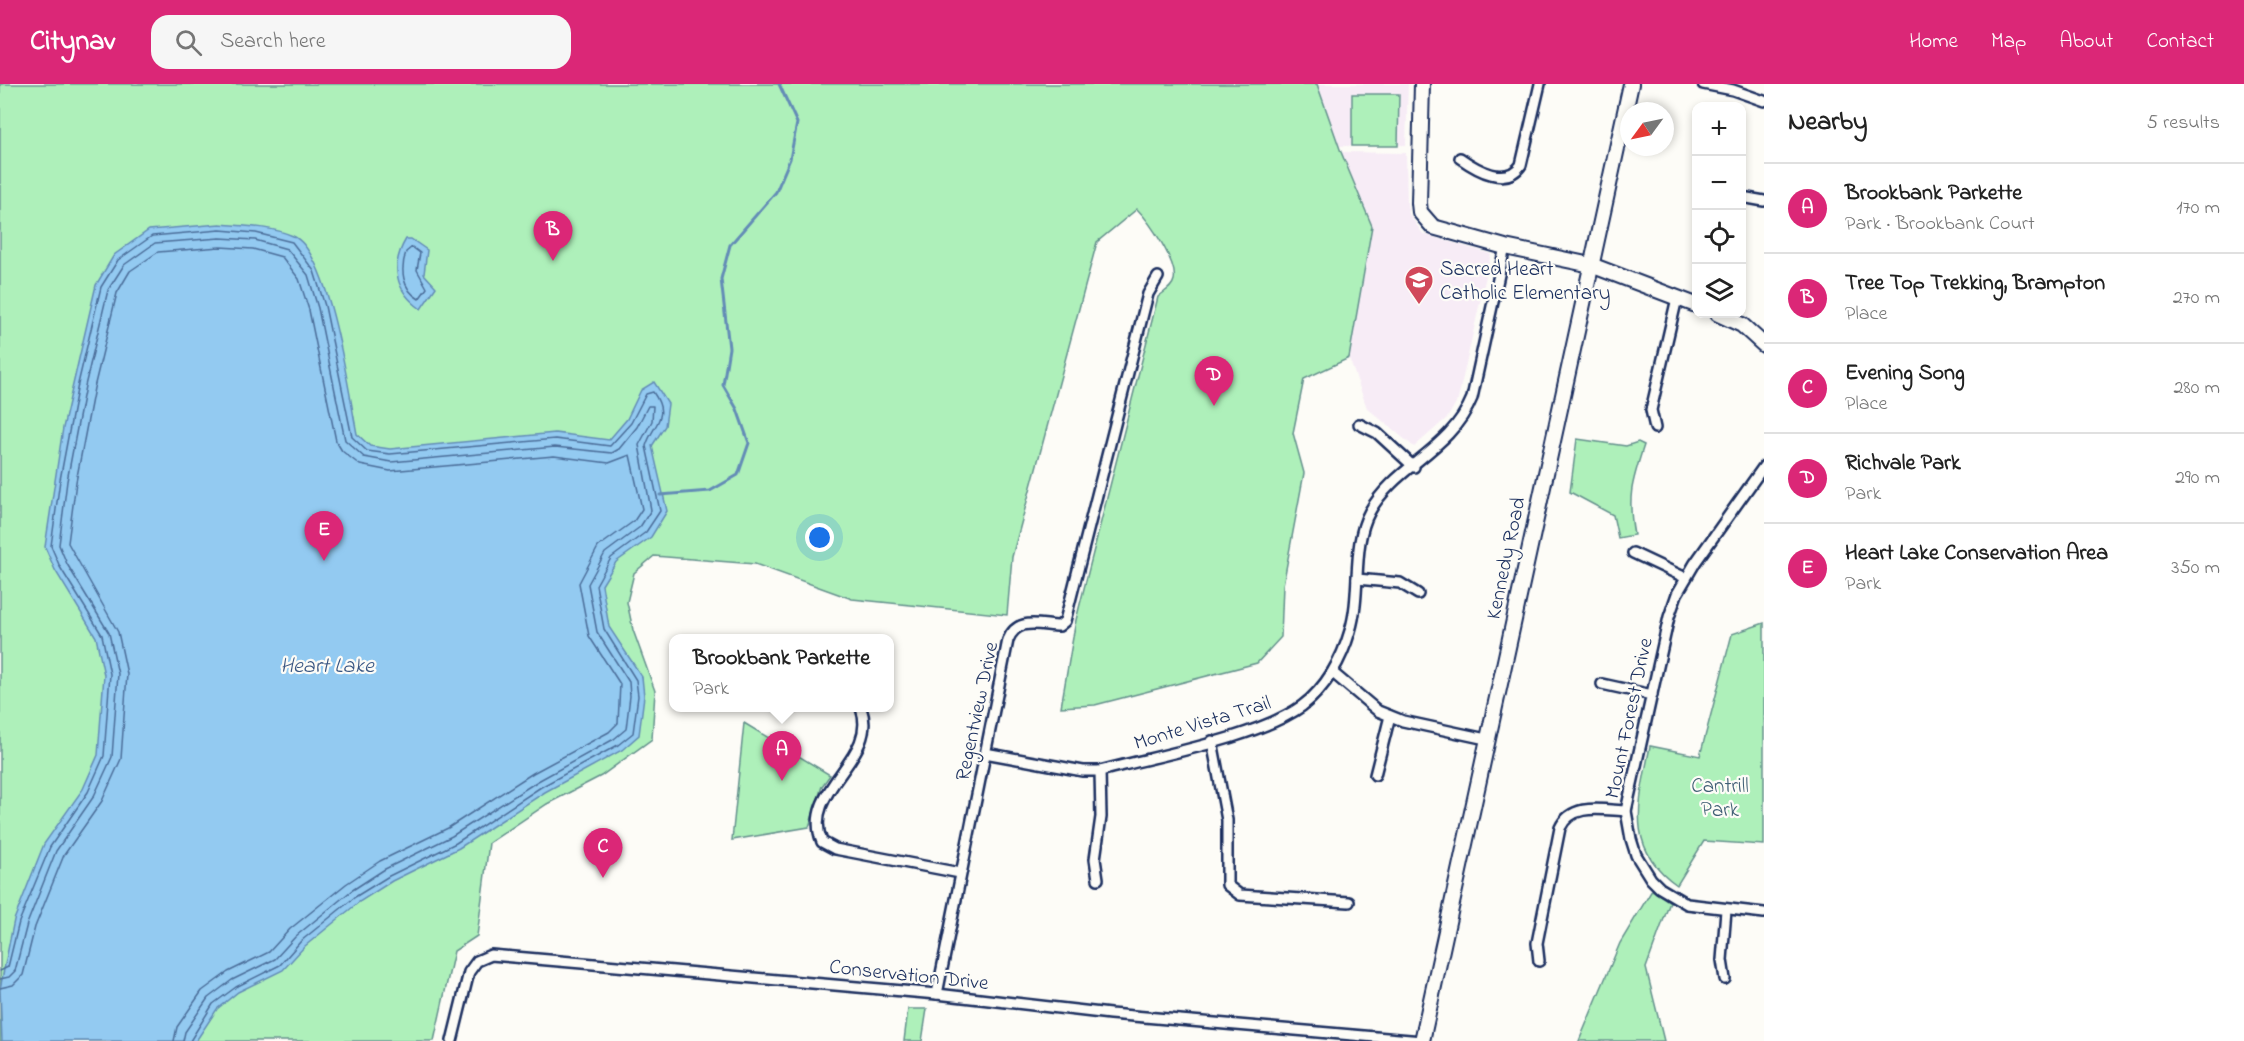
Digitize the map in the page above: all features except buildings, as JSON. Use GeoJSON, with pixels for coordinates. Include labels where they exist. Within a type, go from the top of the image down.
{"type":"FeatureCollection","features":[{"type":"Feature","properties":{"kind":"main road"},"geometry":{"type":"LineString","coordinates":[[1422,84],[1420,212],[1432,227],[1505,247],[1591,265],[1692,304]]}},
{"type":"Feature","properties":{"kind":"main road","name":"Kennedy Road"},"geometry":{"type":"LineString","coordinates":[[1422,1041],[1486,739],[1631,84]]}},
{"type":"Feature","properties":{"kind":"main road"},"geometry":{"type":"LineString","coordinates":[[1727,318],[1742,325],[1764,345]]}},
{"type":"Feature","properties":{"kind":"street"},"geometry":{"type":"LineString","coordinates":[[1460,158],[1478,170],[1501,176],[1517,171],[1521,165],[1540,84]]}},
{"type":"Feature","properties":{"kind":"street"},"geometry":{"type":"LineString","coordinates":[[1703,84],[1733,90],[1764,101]]}},
{"type":"Feature","properties":{"kind":"street"},"geometry":{"type":"LineString","coordinates":[[1746,198],[1764,201]]}},
{"type":"Feature","properties":{"kind":"street","name":"Monte Vista Trail"},"geometry":{"type":"LineString","coordinates":[[985,753],[1083,771],[1100,771],[1254,729],[1287,715],[1309,700],[1333,673],[1351,630],[1359,538],[1370,511],[1392,484],[1456,428],[1466,414],[1472,398],[1505,247]]}},
{"type":"Feature","properties":{"kind":"street","name":"Regentview Drive"},"geometry":{"type":"LineString","coordinates":[[937,994],[960,873],[1012,629],[1029,623],[1059,626],[1065,621],[1148,294],[1158,277]]}},
{"type":"Feature","properties":{"kind":"street"},"geometry":{"type":"LineString","coordinates":[[1655,428],[1651,410],[1677,298]]}},
{"type":"Feature","properties":{"kind":"street"},"geometry":{"type":"LineString","coordinates":[[1359,424],[1377,433],[1414,467]]}},
{"type":"Feature","properties":{"kind":"street","name":"Mount Forest Drive"},"geometry":{"type":"LineString","coordinates":[[1764,466],[1686,578],[1669,617],[1626,811],[1636,855],[1651,879],[1660,888],[1687,904],[1764,913]]}},
{"type":"Feature","properties":{"kind":"street"},"geometry":{"type":"LineString","coordinates":[[1633,553],[1686,578]]}},
{"type":"Feature","properties":{"kind":"street"},"geometry":{"type":"LineString","coordinates":[[1357,579],[1400,583],[1418,594]]}},
{"type":"Feature","properties":{"kind":"street"},"geometry":{"type":"LineString","coordinates":[[1333,673],[1366,702],[1390,716],[1486,739]]}},
{"type":"Feature","properties":{"kind":"street"},"geometry":{"type":"LineString","coordinates":[[1602,684],[1652,695]]}},
{"type":"Feature","properties":{"kind":"street"},"geometry":{"type":"LineString","coordinates":[[862,712],[864,724],[857,750],[834,779],[827,794],[818,825],[822,842],[835,849],[960,873]]}},
{"type":"Feature","properties":{"kind":"street"},"geometry":{"type":"LineString","coordinates":[[1375,775],[1390,716]]}},
{"type":"Feature","properties":{"kind":"street"},"geometry":{"type":"LineString","coordinates":[[1212,741],[1228,826],[1227,885],[1240,895],[1349,902]]}},
{"type":"Feature","properties":{"kind":"street"},"geometry":{"type":"LineString","coordinates":[[1098,879],[1095,859],[1101,817],[1100,771]]}},
{"type":"Feature","properties":{"kind":"street"},"geometry":{"type":"LineString","coordinates":[[1539,961],[1537,943],[1560,828],[1565,818],[1581,810],[1626,811]]}},
{"type":"Feature","properties":{"kind":"street"},"geometry":{"type":"LineString","coordinates":[[1725,979],[1722,960],[1726,910]]}},
{"type":"Feature","properties":{"kind":"street","name":"Conservation Drive"},"geometry":{"type":"LineString","coordinates":[[452,1041],[469,972],[477,961],[491,955],[937,994],[1110,1014],[1422,1041]]}},
{"type":"Feature","properties":{"kind":"shaded area"},"geometry":{"type":"Polygon","coordinates":[[[1317,84],[1408,84],[1406,145],[1339,146],[1317,84]]]}},
{"type":"Feature","properties":{"kind":"shaded area","name":"Sacred Heart Catholic Elementary"},"geometry":{"type":"Polygon","coordinates":[[[1341,152],[1406,153],[1407,205],[1409,214],[1423,234],[1491,254],[1458,399],[1448,417],[1414,447],[1367,408],[1349,358],[1372,226],[1341,152]]]}},
{"type":"Feature","properties":{"kind":"green space"},"geometry":{"type":"Polygon","coordinates":[[[0,84],[1317,84],[1341,152],[1372,226],[1349,358],[1304,379],[1293,433],[1304,473],[1283,585],[1281,637],[1257,663],[1095,705],[1061,707],[1076,620],[1158,297],[1169,288],[1174,280],[1172,263],[1167,253],[1155,232],[1137,209],[1097,242],[1012,557],[1007,615],[852,599],[755,564],[654,556],[634,573],[627,602],[633,630],[655,691],[652,739],[601,776],[547,804],[489,843],[477,936],[454,951],[434,1041],[0,1041],[0,84]]]}},
{"type":"Feature","properties":{"kind":"green space"},"geometry":{"type":"Polygon","coordinates":[[[1352,94],[1399,94],[1398,146],[1352,146],[1352,94]]]}},
{"type":"Feature","properties":{"kind":"green space"},"geometry":{"type":"Polygon","coordinates":[[[1577,439],[1626,446],[1638,442],[1644,445],[1632,489],[1631,510],[1634,535],[1618,538],[1613,515],[1570,492],[1577,439]]]}},
{"type":"Feature","properties":{"kind":"green space","name":"Cantrill Park"},"geometry":{"type":"Polygon","coordinates":[[[1764,623],[1764,845],[1704,841],[1677,885],[1660,870],[1649,855],[1642,839],[1640,804],[1650,746],[1700,756],[1732,634],[1764,623]]]}},
{"type":"Feature","properties":{"kind":"green space"},"geometry":{"type":"Polygon","coordinates":[[[744,723],[830,775],[822,786],[809,827],[732,840],[744,723]]]}},
{"type":"Feature","properties":{"kind":"green space"},"geometry":{"type":"Polygon","coordinates":[[[1652,890],[1670,902],[1646,968],[1664,1041],[1579,1041],[1620,943],[1652,890]]]}},
{"type":"Feature","properties":{"kind":"green space"},"geometry":{"type":"Polygon","coordinates":[[[908,1009],[927,1009],[922,1041],[904,1041],[908,1009]]]}},
{"type":"Feature","properties":{"kind":"water","name":"Heart Lake"},"geometry":{"type":"Polygon","coordinates":[[[220,224],[275,230],[293,236],[306,247],[317,268],[336,326],[357,434],[370,446],[390,449],[555,433],[609,440],[627,419],[641,390],[654,382],[668,404],[665,426],[652,446],[667,511],[651,537],[616,562],[602,585],[609,627],[642,677],[644,696],[639,735],[622,750],[545,792],[459,848],[392,881],[359,902],[305,946],[283,970],[238,992],[217,1009],[196,1041],[2,1041],[0,989],[14,920],[44,844],[83,789],[98,755],[104,675],[96,637],[55,570],[45,547],[63,428],[96,285],[114,255],[149,230],[220,224]]]}},
{"type":"Feature","properties":{"kind":"water"},"geometry":{"type":"Polygon","coordinates":[[[406,239],[411,239],[427,250],[424,274],[436,287],[421,309],[405,294],[398,277],[398,259],[406,239]]]}},
{"type":"Feature","properties":{"kind":"waterway"},"geometry":{"type":"LineString","coordinates":[[660,495],[710,491],[738,475],[749,443],[737,409],[723,385],[729,348],[721,279],[730,245],[776,192],[790,159],[797,123],[779,84]]}},
{"type":"Feature","properties":{"kind":"place","name":"Tree Top Trekking, Brampton"},"geometry":{"type":"Point","coordinates":[553,261]}},
{"type":"Feature","properties":{"kind":"place","name":"Sacred Heart Catholic Elementary"},"geometry":{"type":"Point","coordinates":[1419,306]}},
{"type":"Feature","properties":{"kind":"place","name":"Richvale Park"},"geometry":{"type":"Point","coordinates":[1214,406]}},
{"type":"Feature","properties":{"kind":"place","name":"Heart Lake Conservation Area"},"geometry":{"type":"Point","coordinates":[324,561]}},
{"type":"Feature","properties":{"kind":"place","name":"Brookbank Parkette"},"geometry":{"type":"Point","coordinates":[782,781]}},
{"type":"Feature","properties":{"kind":"place","name":"Evening Song"},"geometry":{"type":"Point","coordinates":[603,878]}}]}
